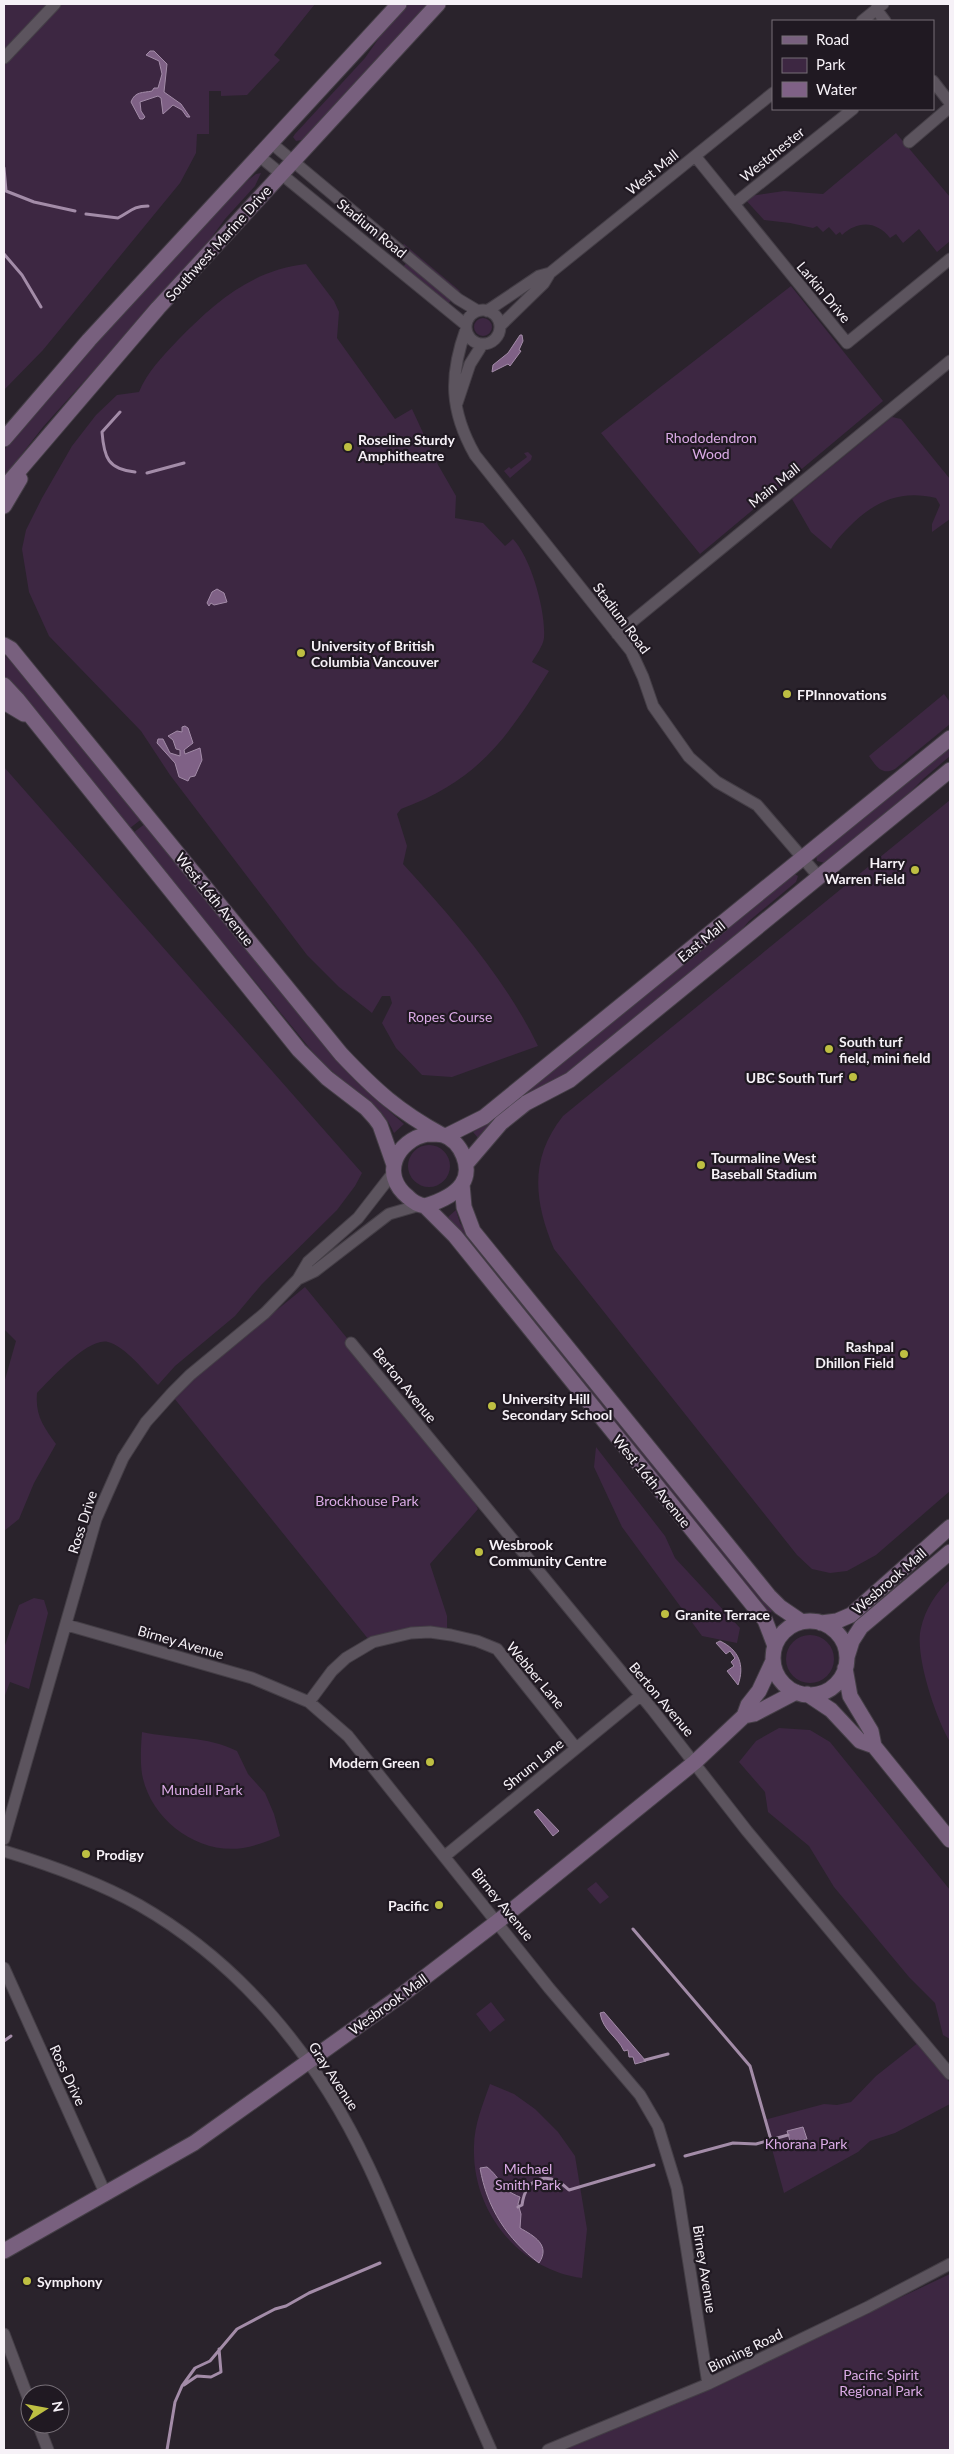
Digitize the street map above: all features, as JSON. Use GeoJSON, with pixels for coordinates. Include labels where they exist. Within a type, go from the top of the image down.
{"type":"FeatureCollection","features":[{"type":"Feature","properties":{"kind":"street"},"geometry":{"type":"LineString","coordinates":[[4,58],[55,4]]}},
{"type":"Feature","properties":{"kind":"street"},"geometry":{"type":"LineString","coordinates":[[4,439],[83,347],[399,4]]}},
{"type":"Feature","properties":{"kind":"street","name":"Southwest Marine Drive"},"geometry":{"type":"LineString","coordinates":[[4,488],[158,308],[438,4]]}},
{"type":"Feature","properties":{"kind":"street"},"geometry":{"type":"LineString","coordinates":[[863,20],[880,6],[885,20]]}},
{"type":"Feature","properties":{"kind":"street"},"geometry":{"type":"LineString","coordinates":[[934,82],[950,103]]}},
{"type":"Feature","properties":{"kind":"street","name":"West Mall"},"geometry":{"type":"LineString","coordinates":[[500,326],[544,283],[550,273],[772,94]]}},
{"type":"Feature","properties":{"kind":"street"},"geometry":{"type":"LineString","coordinates":[[909,142],[950,108]]}},
{"type":"Feature","properties":{"kind":"street","name":"Westchester"},"geometry":{"type":"LineString","coordinates":[[734,204],[852,110]]}},
{"type":"Feature","properties":{"kind":"street","name":"Stadium Road"},"geometry":{"type":"LineString","coordinates":[[270,142],[458,299],[483,311]]}},
{"type":"Feature","properties":{"kind":"street","name":"Stadium Road"},"geometry":{"type":"LineString","coordinates":[[258,155],[466,327],[456,357],[453,374],[463,432],[474,456],[618,634],[638,663],[652,706],[689,757],[717,782],[757,805],[819,877]]}},
{"type":"Feature","properties":{"kind":"street","name":"Larkin Drive"},"geometry":{"type":"LineString","coordinates":[[696,156],[847,343],[950,259]]}},
{"type":"Feature","properties":{"kind":"street","name":"West Mall"},"geometry":{"type":"LineString","coordinates":[[483,311],[540,276],[550,273]]}},
{"type":"Feature","properties":{"kind":"street"},"geometry":{"type":"LineString","coordinates":[[457,404],[470,364],[482,345],[495,339],[500,326],[496,317],[483,311],[470,316],[466,327],[472,341],[482,345]]}},
{"type":"Feature","properties":{"kind":"street","name":"Main Mall"},"geometry":{"type":"LineString","coordinates":[[618,634],[950,361]]}},
{"type":"Feature","properties":{"kind":"street"},"geometry":{"type":"LineString","coordinates":[[4,506],[29,461]]}},
{"type":"Feature","properties":{"kind":"street","name":"West 16th Avenue"},"geometry":{"type":"LineString","coordinates":[[4,636],[8,647],[341,1054],[385,1098],[412,1119],[444,1136]]}},
{"type":"Feature","properties":{"kind":"street","name":"West 16th Avenue"},"geometry":{"type":"LineString","coordinates":[[4,685],[300,1050],[327,1078],[366,1108],[375,1118],[380,1125],[393,1169]]}},
{"type":"Feature","properties":{"kind":"street"},"geometry":{"type":"LineString","coordinates":[[4,702],[34,720]]}},
{"type":"Feature","properties":{"kind":"street","name":"East Mall"},"geometry":{"type":"LineString","coordinates":[[444,1136],[484,1117],[950,738]]}},
{"type":"Feature","properties":{"kind":"street","name":"East Mall"},"geometry":{"type":"LineString","coordinates":[[466,1164],[481,1143],[501,1123],[526,1103],[570,1080],[950,770]]}},
{"type":"Feature","properties":{"kind":"street"},"geometry":{"type":"LineString","coordinates":[[420,1135],[444,1136],[458,1146],[466,1164],[462,1184],[444,1199],[423,1205],[400,1192],[394,1182],[393,1169],[399,1152],[420,1135]]}},
{"type":"Feature","properties":{"kind":"street","name":"Ross Drive"},"geometry":{"type":"LineString","coordinates":[[4,1839],[96,1519],[123,1458],[146,1422],[190,1375],[265,1313],[298,1279],[308,1262],[358,1218],[393,1169]]}},
{"type":"Feature","properties":{"kind":"street","name":"West 16th Avenue"},"geometry":{"type":"LineString","coordinates":[[462,1184],[464,1207],[473,1231],[769,1596],[780,1608],[802,1622]]}},
{"type":"Feature","properties":{"kind":"street","name":"West 16th Avenue"},"geometry":{"type":"LineString","coordinates":[[423,1205],[455,1236],[765,1620],[775,1646]]}},
{"type":"Feature","properties":{"kind":"street","name":"Ross Drive"},"geometry":{"type":"LineString","coordinates":[[298,1279],[315,1271],[389,1214],[423,1205]]}},
{"type":"Feature","properties":{"kind":"street","name":"Berton Avenue"},"geometry":{"type":"LineString","coordinates":[[351,1342],[695,1762],[747,1831],[950,2074]]}},
{"type":"Feature","properties":{"kind":"street","name":"Wesbrook Mall"},"geometry":{"type":"LineString","coordinates":[[821,1623],[837,1621],[851,1615],[950,1527]]}},
{"type":"Feature","properties":{"kind":"street","name":"Wesbrook Mall"},"geometry":{"type":"LineString","coordinates":[[846,1663],[852,1641],[861,1627],[950,1552]]}},
{"type":"Feature","properties":{"kind":"street"},"geometry":{"type":"LineString","coordinates":[[874,1746],[860,1741],[831,1710],[783,1682],[773,1661],[775,1646],[787,1629],[802,1622],[821,1623],[840,1636],[850,1696],[871,1731],[874,1746],[950,1840]]}},
{"type":"Feature","properties":{"kind":"street","name":"Birney Avenue"},"geometry":{"type":"LineString","coordinates":[[67,1624],[252,1678],[309,1702],[348,1736],[498,1921],[548,1986],[640,2095],[658,2126],[677,2188],[708,2384]]}},
{"type":"Feature","properties":{"kind":"street","name":"Webber Lane"},"geometry":{"type":"LineString","coordinates":[[309,1702],[332,1671],[346,1658],[373,1642],[411,1633],[430,1632],[451,1635],[477,1641],[497,1649],[576,1748]]}},
{"type":"Feature","properties":{"kind":"street","name":"Wesbrook Mall"},"geometry":{"type":"LineString","coordinates":[[4,2251],[106,2195],[194,2143],[309,2062],[498,1921],[695,1762],[744,1716],[748,1705],[759,1690],[773,1661]]}},
{"type":"Feature","properties":{"kind":"street"},"geometry":{"type":"LineString","coordinates":[[802,1693],[819,1693],[832,1686],[846,1663]]}},
{"type":"Feature","properties":{"kind":"street","name":"Wesbrook Mall"},"geometry":{"type":"LineString","coordinates":[[744,1716],[754,1714],[802,1693]]}},
{"type":"Feature","properties":{"kind":"street","name":"Shrum Lane"},"geometry":{"type":"LineString","coordinates":[[445,1856],[640,1696]]}},
{"type":"Feature","properties":{"kind":"street","name":"Gray Avenue"},"geometry":{"type":"LineString","coordinates":[[4,1851],[72,1873],[106,1888],[138,1905],[181,1932],[209,1953],[254,1995],[282,2026],[331,2096],[367,2162],[491,2450]]}},
{"type":"Feature","properties":{"kind":"street","name":"Ross Drive"},"geometry":{"type":"LineString","coordinates":[[4,1968],[106,2195]]}},
{"type":"Feature","properties":{"kind":"street","name":"Binning Road"},"geometry":{"type":"LineString","coordinates":[[548,2450],[708,2384],[868,2307],[950,2264]]}},
{"type":"Feature","properties":{"kind":"street"},"geometry":{"type":"LineString","coordinates":[[4,2334],[23,2384]]}},
{"type":"Feature","properties":{"kind":"street"},"geometry":{"type":"LineString","coordinates":[[42,2434],[48,2450]]}},
{"type":"Feature","properties":{"kind":"green space"},"geometry":{"type":"Polygon","coordinates":[[[4,4],[315,4],[274,55],[280,60],[247,95],[221,96],[221,91],[209,91],[209,134],[197,134],[196,153],[180,183],[43,350],[4,390],[4,4]]]}},
{"type":"Feature","properties":{"kind":"green space"},"geometry":{"type":"Polygon","coordinates":[[[407,4],[431,4],[311,133],[302,140],[296,141],[293,137],[295,134],[365,58],[386,28],[407,4]]]}},
{"type":"Feature","properties":{"kind":"green space"},"geometry":{"type":"Polygon","coordinates":[[[896,133],[950,197],[950,241],[937,252],[919,229],[903,243],[896,234],[890,238],[879,228],[867,225],[854,227],[842,235],[840,232],[836,235],[829,227],[823,232],[817,226],[813,228],[764,220],[743,197],[784,191],[823,194],[896,133]]]}},
{"type":"Feature","properties":{"kind":"green space"},"geometry":{"type":"Polygon","coordinates":[[[261,173],[255,186],[225,219],[203,249],[43,427],[4,477],[4,450],[107,329],[233,192],[256,174],[261,173]]]}},
{"type":"Feature","properties":{"kind":"green space"},"geometry":{"type":"Polygon","coordinates":[[[404,244],[460,291],[458,293],[402,246],[404,244]]]}},
{"type":"Feature","properties":{"kind":"green space"},"geometry":{"type":"Polygon","coordinates":[[[408,261],[453,298],[448,304],[403,267],[408,261]]]}},
{"type":"Feature","properties":{"kind":"green space","name":"University of British Columbia Vancouver"},"geometry":{"type":"Polygon","coordinates":[[[306,264],[334,301],[339,312],[337,338],[395,419],[412,409],[437,463],[456,496],[455,518],[483,523],[505,546],[513,539],[526,559],[536,586],[543,614],[544,638],[532,662],[549,671],[519,717],[489,754],[471,770],[451,785],[401,809],[397,814],[407,846],[403,864],[477,950],[510,997],[538,1046],[452,1077],[422,1075],[396,1048],[382,1023],[392,1003],[390,996],[382,996],[372,1013],[339,987],[307,955],[170,775],[141,731],[49,636],[29,592],[22,549],[26,530],[72,446],[96,415],[117,395],[139,392],[151,371],[178,340],[206,313],[236,290],[268,273],[306,264]]]}},
{"type":"Feature","properties":{"kind":"green space","name":"Rhododendron Wood"},"geometry":{"type":"Polygon","coordinates":[[[791,286],[883,401],[700,554],[601,433],[791,286]]]}},
{"type":"Feature","properties":{"kind":"green space"},"geometry":{"type":"Polygon","coordinates":[[[483,318],[489,321],[492,327],[489,333],[483,336],[477,333],[474,327],[477,321],[483,318]]]}},
{"type":"Feature","properties":{"kind":"green space"},"geometry":{"type":"Polygon","coordinates":[[[892,417],[901,419],[950,479],[950,519],[932,532],[932,524],[940,505],[936,498],[911,495],[899,497],[888,500],[867,511],[843,533],[831,549],[811,532],[792,499],[892,417]]]}},
{"type":"Feature","properties":{"kind":"green space"},"geometry":{"type":"Polygon","coordinates":[[[528,452],[532,456],[531,460],[510,478],[504,471],[509,467],[511,469],[527,457],[524,453],[528,452]]]}},
{"type":"Feature","properties":{"kind":"green space"},"geometry":{"type":"Polygon","coordinates":[[[4,655],[20,670],[143,818],[130,828],[4,677],[4,655]]]}},
{"type":"Feature","properties":{"kind":"green space"},"geometry":{"type":"Polygon","coordinates":[[[944,694],[950,702],[950,724],[895,769],[883,771],[880,769],[869,756],[944,694]]]}},
{"type":"Feature","properties":{"kind":"green space"},"geometry":{"type":"Polygon","coordinates":[[[950,745],[950,756],[923,779],[896,807],[825,863],[817,861],[816,855],[950,745]]]}},
{"type":"Feature","properties":{"kind":"green space"},"geometry":{"type":"Polygon","coordinates":[[[4,767],[362,1173],[337,1210],[262,1284],[235,1316],[175,1366],[158,1385],[128,1354],[108,1342],[100,1342],[90,1346],[70,1361],[37,1393],[37,1408],[41,1421],[56,1444],[34,1483],[19,1519],[4,1531],[4,1383],[16,1341],[4,1329],[4,767]]]}},
{"type":"Feature","properties":{"kind":"green space"},"geometry":{"type":"Polygon","coordinates":[[[950,800],[950,1491],[876,1555],[847,1571],[830,1573],[812,1569],[797,1555],[554,1249],[542,1214],[539,1197],[540,1164],[544,1148],[563,1116],[950,800]]]}},
{"type":"Feature","properties":{"kind":"green space"},"geometry":{"type":"Polygon","coordinates":[[[146,823],[352,1075],[372,1096],[404,1124],[394,1133],[383,1114],[376,1107],[334,1073],[312,1051],[133,833],[146,823]]]}},
{"type":"Feature","properties":{"kind":"green space"},"geometry":{"type":"Polygon","coordinates":[[[793,873],[798,876],[796,882],[749,921],[734,939],[600,1050],[478,1138],[473,1132],[485,1125],[793,873]]]}},
{"type":"Feature","properties":{"kind":"green space"},"geometry":{"type":"Polygon","coordinates":[[[433,1145],[441,1148],[447,1154],[450,1166],[447,1178],[441,1184],[425,1187],[417,1184],[411,1178],[408,1162],[411,1154],[417,1148],[433,1145]]]}},
{"type":"Feature","properties":{"kind":"green space"},"geometry":{"type":"Polygon","coordinates":[[[456,1210],[460,1223],[608,1408],[605,1410],[448,1217],[456,1210]]]}},
{"type":"Feature","properties":{"kind":"green space","name":"Brockhouse Park"},"geometry":{"type":"Polygon","coordinates":[[[305,1287],[462,1478],[478,1509],[430,1564],[447,1616],[447,1630],[369,1640],[174,1398],[200,1373],[305,1287]]]}},
{"type":"Feature","properties":{"kind":"green space"},"geometry":{"type":"Polygon","coordinates":[[[614,1416],[772,1611],[769,1614],[611,1418],[614,1416]]]}},
{"type":"Feature","properties":{"kind":"green space"},"geometry":{"type":"Polygon","coordinates":[[[596,1447],[665,1536],[675,1558],[740,1628],[737,1643],[702,1636],[622,1527],[594,1467],[596,1447]]]}},
{"type":"Feature","properties":{"kind":"green space"},"geometry":{"type":"Polygon","coordinates":[[[950,1580],[950,1742],[944,1732],[933,1703],[923,1669],[920,1639],[921,1628],[928,1608],[940,1590],[950,1580]]]}},
{"type":"Feature","properties":{"kind":"green space"},"geometry":{"type":"Polygon","coordinates":[[[34,1598],[44,1600],[48,1613],[29,1689],[10,1682],[4,1698],[4,1648],[19,1605],[34,1598]]]}},
{"type":"Feature","properties":{"kind":"green space"},"geometry":{"type":"Polygon","coordinates":[[[810,1635],[819,1637],[827,1642],[832,1650],[834,1659],[832,1668],[827,1676],[819,1681],[810,1683],[801,1681],[793,1676],[788,1668],[786,1659],[788,1650],[793,1642],[801,1637],[810,1635]]]}},
{"type":"Feature","properties":{"kind":"green space"},"geometry":{"type":"Polygon","coordinates":[[[779,1728],[810,1730],[830,1742],[950,1890],[950,2039],[943,2035],[935,2003],[909,1977],[834,1887],[809,1846],[768,1812],[765,1792],[739,1762],[756,1741],[779,1728]]]}},
{"type":"Feature","properties":{"kind":"green space","name":"Mundell Park"},"geometry":{"type":"Polygon","coordinates":[[[142,1732],[202,1740],[237,1751],[248,1774],[265,1793],[274,1814],[280,1836],[248,1847],[226,1849],[209,1846],[193,1840],[178,1830],[165,1819],[155,1806],[147,1790],[141,1768],[142,1732]]]}},
{"type":"Feature","properties":{"kind":"green space"},"geometry":{"type":"Polygon","coordinates":[[[596,1882],[609,1897],[600,1904],[587,1889],[596,1882]]]}},
{"type":"Feature","properties":{"kind":"green space"},"geometry":{"type":"Polygon","coordinates":[[[491,2002],[505,2020],[490,2032],[476,2014],[491,2002]]]}},
{"type":"Feature","properties":{"kind":"green space","name":"Khorana Park"},"geometry":{"type":"Polygon","coordinates":[[[919,2042],[950,2083],[950,2104],[895,2133],[870,2141],[858,2152],[784,2193],[764,2120],[824,2104],[837,2105],[851,2102],[876,2076],[919,2042]]]}},
{"type":"Feature","properties":{"kind":"green space","name":"Michael Smith Park"},"geometry":{"type":"Polygon","coordinates":[[[490,2084],[514,2094],[535,2109],[558,2132],[575,2156],[587,2229],[582,2278],[559,2272],[538,2263],[519,2249],[503,2233],[490,2214],[481,2193],[475,2171],[474,2139],[477,2123],[490,2084]]]}},
{"type":"Feature","properties":{"kind":"green space","name":"Pacific Spirit Regional Park"},"geometry":{"type":"Polygon","coordinates":[[[950,2274],[950,2450],[559,2450],[707,2389],[950,2274]]]}},
{"type":"Feature","properties":{"kind":"water"},"geometry":{"type":"Polygon","coordinates":[[[150,51],[154,51],[167,64],[164,92],[181,104],[190,117],[187,117],[182,110],[173,105],[163,114],[161,98],[158,96],[140,102],[141,111],[145,117],[140,119],[131,102],[140,93],[158,88],[162,74],[159,61],[146,55],[150,51]]]}},
{"type":"Feature","properties":{"kind":"water"},"geometry":{"type":"Polygon","coordinates":[[[520,335],[522,335],[523,341],[519,350],[521,351],[510,366],[508,364],[492,372],[493,365],[508,353],[520,335]]]}},
{"type":"Feature","properties":{"kind":"water"},"geometry":{"type":"Polygon","coordinates":[[[217,589],[224,593],[227,602],[214,605],[211,603],[209,606],[207,603],[212,592],[217,589]]]}},
{"type":"Feature","properties":{"kind":"water"},"geometry":{"type":"Polygon","coordinates":[[[182,727],[188,728],[193,743],[184,750],[185,754],[200,748],[202,760],[195,776],[190,777],[188,781],[179,777],[175,763],[157,743],[158,739],[163,739],[170,753],[180,756],[180,750],[176,749],[173,740],[168,736],[177,731],[182,732],[182,727]]]}},
{"type":"Feature","properties":{"kind":"water"},"geometry":{"type":"Polygon","coordinates":[[[720,1641],[732,1649],[739,1659],[741,1671],[738,1685],[727,1671],[734,1666],[731,1662],[735,1658],[730,1651],[726,1654],[716,1643],[720,1641]]]}},
{"type":"Feature","properties":{"kind":"water"},"geometry":{"type":"Polygon","coordinates":[[[538,1809],[559,1831],[553,1836],[534,1812],[538,1809]]]}},
{"type":"Feature","properties":{"kind":"water"},"geometry":{"type":"Polygon","coordinates":[[[604,2012],[646,2061],[635,2064],[633,2057],[629,2057],[628,2050],[624,2051],[604,2024],[600,2013],[604,2012]]]}},
{"type":"Feature","properties":{"kind":"water"},"geometry":{"type":"Polygon","coordinates":[[[803,2127],[807,2139],[791,2144],[787,2131],[803,2127]]]}},
{"type":"Feature","properties":{"kind":"water"},"geometry":{"type":"Polygon","coordinates":[[[487,2167],[509,2191],[520,2197],[518,2204],[521,2214],[520,2228],[531,2234],[542,2246],[542,2257],[539,2263],[517,2244],[500,2222],[483,2183],[480,2168],[487,2167]]]}},
{"type":"Feature","properties":{"kind":"waterway"},"geometry":{"type":"LineString","coordinates":[[4,168],[6,191],[34,202],[75,211]]}},
{"type":"Feature","properties":{"kind":"waterway"},"geometry":{"type":"LineString","coordinates":[[86,214],[118,218],[135,208],[148,206]]}},
{"type":"Feature","properties":{"kind":"waterway"},"geometry":{"type":"LineString","coordinates":[[4,254],[22,275],[41,307]]}},
{"type":"Feature","properties":{"kind":"waterway"},"geometry":{"type":"LineString","coordinates":[[120,412],[102,432],[104,449],[109,461],[113,465],[135,472]]}},
{"type":"Feature","properties":{"kind":"waterway"},"geometry":{"type":"LineString","coordinates":[[147,473],[184,463]]}},
{"type":"Feature","properties":{"kind":"waterway"},"geometry":{"type":"LineString","coordinates":[[633,1929],[750,2066],[771,2140]]}},
{"type":"Feature","properties":{"kind":"waterway"},"geometry":{"type":"LineString","coordinates":[[4,2041],[11,2036]]}},
{"type":"Feature","properties":{"kind":"waterway"},"geometry":{"type":"LineString","coordinates":[[645,2060],[668,2054]]}},
{"type":"Feature","properties":{"kind":"waterway"},"geometry":{"type":"LineString","coordinates":[[685,2156],[733,2143],[756,2144],[788,2135]]}},
{"type":"Feature","properties":{"kind":"waterway"},"geometry":{"type":"LineString","coordinates":[[518,2207],[522,2205],[528,2188],[533,2182],[540,2179],[554,2180],[569,2190],[654,2165]]}},
{"type":"Feature","properties":{"kind":"waterway"},"geometry":{"type":"LineString","coordinates":[[167,2450],[175,2402],[182,2386],[195,2368],[210,2361],[237,2329],[309,2293],[380,2263]]}},
{"type":"Feature","properties":{"kind":"waterway"},"geometry":{"type":"LineString","coordinates":[[184,2385],[197,2376],[211,2377],[221,2372],[219,2349]]}},
{"type":"Feature","properties":{"kind":"place","name":"Roseline Sturdy Amphitheatre"},"geometry":{"type":"Point","coordinates":[348,447]}},
{"type":"Feature","properties":{"kind":"place","name":"University of British Columbia Vancouver"},"geometry":{"type":"Point","coordinates":[301,653]}},
{"type":"Feature","properties":{"kind":"place","name":"FPInnovations"},"geometry":{"type":"Point","coordinates":[787,694]}},
{"type":"Feature","properties":{"kind":"place","name":"Harry Warren Field"},"geometry":{"type":"Point","coordinates":[915,870]}},
{"type":"Feature","properties":{"kind":"place","name":"South turf field, mini field"},"geometry":{"type":"Point","coordinates":[829,1049]}},
{"type":"Feature","properties":{"kind":"place","name":"UBC South Turf"},"geometry":{"type":"Point","coordinates":[853,1077]}},
{"type":"Feature","properties":{"kind":"place","name":"Tourmaline West Baseball Stadium"},"geometry":{"type":"Point","coordinates":[701,1165]}},
{"type":"Feature","properties":{"kind":"place","name":"Rashpal Dhillon Field"},"geometry":{"type":"Point","coordinates":[904,1354]}},
{"type":"Feature","properties":{"kind":"place","name":"University Hill Secondary School"},"geometry":{"type":"Point","coordinates":[492,1406]}},
{"type":"Feature","properties":{"kind":"place","name":"Wesbrook Community Centre"},"geometry":{"type":"Point","coordinates":[479,1552]}},
{"type":"Feature","properties":{"kind":"place","name":"Granite Terrace"},"geometry":{"type":"Point","coordinates":[665,1614]}},
{"type":"Feature","properties":{"kind":"place","name":"Modern Green"},"geometry":{"type":"Point","coordinates":[430,1762]}},
{"type":"Feature","properties":{"kind":"place","name":"Prodigy"},"geometry":{"type":"Point","coordinates":[86,1854]}},
{"type":"Feature","properties":{"kind":"place","name":"Pacific"},"geometry":{"type":"Point","coordinates":[439,1905]}},
{"type":"Feature","properties":{"kind":"place","name":"Symphony"},"geometry":{"type":"Point","coordinates":[27,2281]}},
{"type":"Feature","properties":{"kind":"park label","name":"Ropes Course"},"geometry":{"type":"Point","coordinates":[450,1016]}}]}
